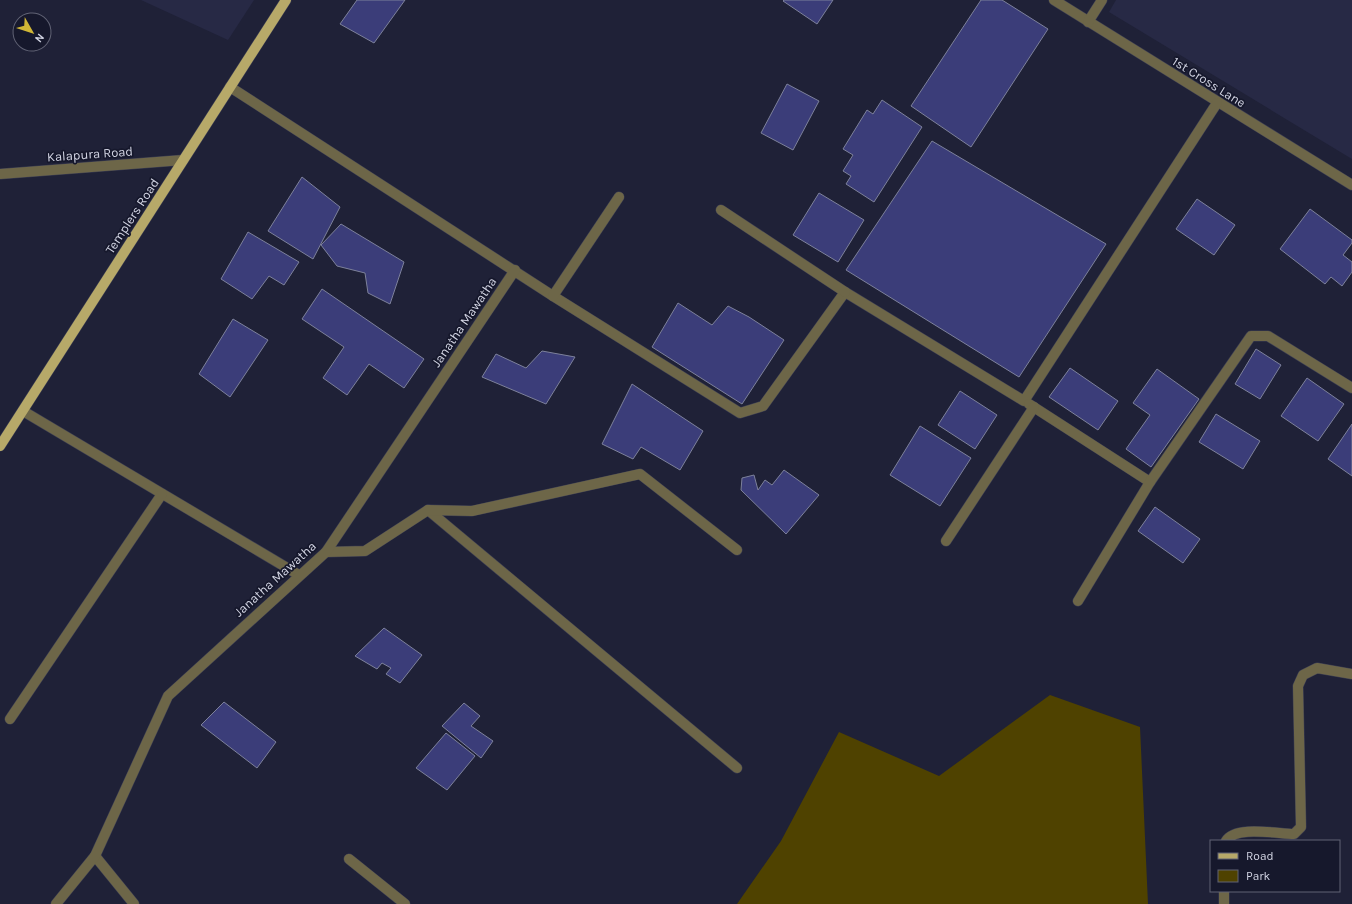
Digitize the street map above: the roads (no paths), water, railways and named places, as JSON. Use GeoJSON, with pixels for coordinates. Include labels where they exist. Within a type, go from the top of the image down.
{"type":"FeatureCollection","features":[{"type":"Feature","properties":{"kind":"main road","name":"Templers Road"},"geometry":{"type":"LineString","coordinates":[[0,446],[286,0]]}},
{"type":"Feature","properties":{"kind":"street","name":"1st Cross Lane"},"geometry":{"type":"LineString","coordinates":[[1054,0],[1217,103],[1352,185]]}},
{"type":"Feature","properties":{"kind":"street"},"geometry":{"type":"LineString","coordinates":[[1088,22],[1102,0]]}},
{"type":"Feature","properties":{"kind":"street"},"geometry":{"type":"LineString","coordinates":[[230,87],[553,296],[740,413],[763,406],[844,292]]}},
{"type":"Feature","properties":{"kind":"street"},"geometry":{"type":"LineString","coordinates":[[1024,401],[1217,103]]}},
{"type":"Feature","properties":{"kind":"street","name":"Kalapura Road"},"geometry":{"type":"LineString","coordinates":[[0,174],[183,160]]}},
{"type":"Feature","properties":{"kind":"street"},"geometry":{"type":"LineString","coordinates":[[553,296],[619,197]]}},
{"type":"Feature","properties":{"kind":"street"},"geometry":{"type":"LineString","coordinates":[[721,210],[844,292],[1034,407],[1150,482]]}},
{"type":"Feature","properties":{"kind":"street","name":"Janatha Mawatha"},"geometry":{"type":"LineString","coordinates":[[56,904],[95,856],[168,696],[326,552],[515,270]]}},
{"type":"Feature","properties":{"kind":"street"},"geometry":{"type":"LineString","coordinates":[[1078,601],[1150,482],[1251,336],[1268,336],[1352,388]]}},
{"type":"Feature","properties":{"kind":"street"},"geometry":{"type":"LineString","coordinates":[[946,541],[1034,407]]}},
{"type":"Feature","properties":{"kind":"street"},"geometry":{"type":"LineString","coordinates":[[23,411],[299,575]]}},
{"type":"Feature","properties":{"kind":"street"},"geometry":{"type":"LineString","coordinates":[[326,552],[365,551],[428,510],[472,511],[640,474],[737,550]]}},
{"type":"Feature","properties":{"kind":"street"},"geometry":{"type":"LineString","coordinates":[[10,719],[162,494]]}},
{"type":"Feature","properties":{"kind":"street"},"geometry":{"type":"LineString","coordinates":[[428,510],[737,768]]}},
{"type":"Feature","properties":{"kind":"street"},"geometry":{"type":"LineString","coordinates":[[1227,840],[1244,831],[1294,834],[1301,827],[1298,686],[1303,675],[1317,668],[1352,674]]}},
{"type":"Feature","properties":{"kind":"street"},"geometry":{"type":"LineString","coordinates":[[95,856],[134,904]]}},
{"type":"Feature","properties":{"kind":"street"},"geometry":{"type":"LineString","coordinates":[[349,859],[405,904]]}},
{"type":"Feature","properties":{"kind":"street"},"geometry":{"type":"LineString","coordinates":[[1224,892],[1224,904]]}}]}
